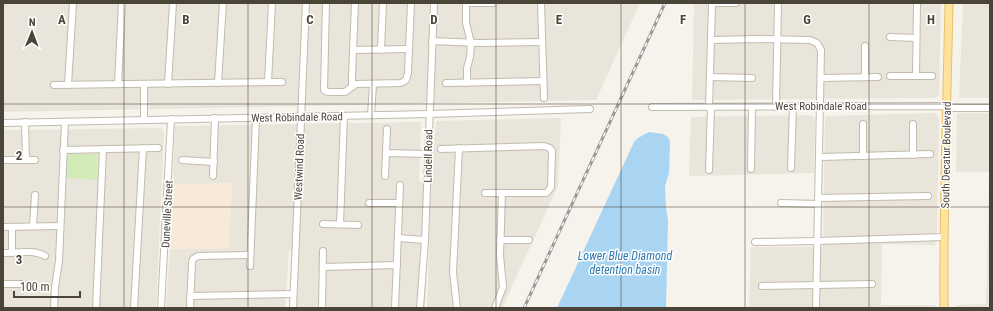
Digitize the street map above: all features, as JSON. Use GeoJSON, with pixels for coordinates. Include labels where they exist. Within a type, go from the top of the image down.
{"type":"FeatureCollection","features":[{"type":"Feature","properties":{"kind":"main road","name":"South Decatur Boulevard"},"geometry":{"type":"LineString","coordinates":[[944,308],[949,3]]}},
{"type":"Feature","properties":{"kind":"street"},"geometry":{"type":"LineString","coordinates":[[68,85],[73,3]]}},
{"type":"Feature","properties":{"kind":"street"},"geometry":{"type":"LineString","coordinates":[[118,84],[122,3]]}},
{"type":"Feature","properties":{"kind":"street"},"geometry":{"type":"LineString","coordinates":[[168,84],[173,3]]}},
{"type":"Feature","properties":{"kind":"street"},"geometry":{"type":"LineString","coordinates":[[218,83],[223,3]]}},
{"type":"Feature","properties":{"kind":"street"},"geometry":{"type":"LineString","coordinates":[[268,82],[272,3]]}},
{"type":"Feature","properties":{"kind":"street","name":"Westwind Road"},"geometry":{"type":"LineString","coordinates":[[293,308],[306,3]]}},
{"type":"Feature","properties":{"kind":"street"},"geometry":{"type":"LineString","coordinates":[[326,3],[325,92],[345,92],[356,84],[401,83],[406,80],[408,73],[411,3]]}},
{"type":"Feature","properties":{"kind":"street"},"geometry":{"type":"LineString","coordinates":[[352,86],[355,3]]}},
{"type":"Feature","properties":{"kind":"street"},"geometry":{"type":"LineString","coordinates":[[381,50],[383,3]]}},
{"type":"Feature","properties":{"kind":"street","name":"Lindell Road"},"geometry":{"type":"LineString","coordinates":[[420,308],[425,240],[434,3]]}},
{"type":"Feature","properties":{"kind":"street"},"geometry":{"type":"LineString","coordinates":[[467,83],[467,68],[470,57],[471,43],[466,24],[467,3],[494,3]]}},
{"type":"Feature","properties":{"kind":"street"},"geometry":{"type":"LineString","coordinates":[[541,3],[544,98]]}},
{"type":"Feature","properties":{"kind":"street"},"geometry":{"type":"LineString","coordinates":[[709,170],[712,3],[736,3]]}},
{"type":"Feature","properties":{"kind":"street"},"geometry":{"type":"LineString","coordinates":[[776,107],[778,3]]}},
{"type":"Feature","properties":{"kind":"street"},"geometry":{"type":"LineString","coordinates":[[916,76],[917,3]]}},
{"type":"Feature","properties":{"kind":"street"},"geometry":{"type":"LineString","coordinates":[[890,37],[916,38]]}},
{"type":"Feature","properties":{"kind":"street"},"geometry":{"type":"LineString","coordinates":[[712,40],[810,40],[818,43],[821,50],[816,308]]}},
{"type":"Feature","properties":{"kind":"street"},"geometry":{"type":"LineString","coordinates":[[432,41],[471,43],[542,42]]}},
{"type":"Feature","properties":{"kind":"street"},"geometry":{"type":"LineString","coordinates":[[865,46],[865,77]]}},
{"type":"Feature","properties":{"kind":"street"},"geometry":{"type":"LineString","coordinates":[[353,50],[409,49]]}},
{"type":"Feature","properties":{"kind":"street"},"geometry":{"type":"LineString","coordinates":[[890,76],[932,76]]}},
{"type":"Feature","properties":{"kind":"street"},"geometry":{"type":"LineString","coordinates":[[710,77],[752,78]]}},
{"type":"Feature","properties":{"kind":"street"},"geometry":{"type":"LineString","coordinates":[[821,78],[878,77]]}},
{"type":"Feature","properties":{"kind":"street"},"geometry":{"type":"LineString","coordinates":[[446,83],[543,81]]}},
{"type":"Feature","properties":{"kind":"street"},"geometry":{"type":"LineString","coordinates":[[54,86],[282,82]]}},
{"type":"Feature","properties":{"kind":"street"},"geometry":{"type":"LineString","coordinates":[[144,84],[144,120]]}},
{"type":"Feature","properties":{"kind":"street"},"geometry":{"type":"LineString","coordinates":[[371,115],[373,84]]}},
{"type":"Feature","properties":{"kind":"street"},"geometry":{"type":"LineString","coordinates":[[791,168],[793,106]]}},
{"type":"Feature","properties":{"kind":"street","name":"West Robindale Road"},"geometry":{"type":"LineString","coordinates":[[652,107],[710,108],[821,106],[990,108]]}},
{"type":"Feature","properties":{"kind":"street"},"geometry":{"type":"LineString","coordinates":[[750,169],[752,107]]}},
{"type":"Feature","properties":{"kind":"street","name":"West Robindale Road"},"geometry":{"type":"LineString","coordinates":[[3,123],[590,109]]}},
{"type":"Feature","properties":{"kind":"street"},"geometry":{"type":"LineString","coordinates":[[340,224],[344,116]]}},
{"type":"Feature","properties":{"kind":"street"},"geometry":{"type":"LineString","coordinates":[[213,176],[215,118]]}},
{"type":"Feature","properties":{"kind":"street"},"geometry":{"type":"LineString","coordinates":[[250,266],[256,118]]}},
{"type":"Feature","properties":{"kind":"street","name":"Duneville Street"},"geometry":{"type":"LineString","coordinates":[[161,308],[172,119]]}},
{"type":"Feature","properties":{"kind":"street"},"geometry":{"type":"LineString","coordinates":[[25,122],[26,160]]}},
{"type":"Feature","properties":{"kind":"street"},"geometry":{"type":"LineString","coordinates":[[54,308],[55,287],[59,261],[65,122]]}},
{"type":"Feature","properties":{"kind":"street"},"geometry":{"type":"LineString","coordinates":[[863,124],[863,156]]}},
{"type":"Feature","properties":{"kind":"street"},"geometry":{"type":"LineString","coordinates":[[912,155],[913,124]]}},
{"type":"Feature","properties":{"kind":"street"},"geometry":{"type":"LineString","coordinates":[[385,176],[387,129]]}},
{"type":"Feature","properties":{"kind":"street"},"geometry":{"type":"LineString","coordinates":[[441,149],[544,146],[550,148],[552,152],[551,187],[546,193],[485,193]]}},
{"type":"Feature","properties":{"kind":"street"},"geometry":{"type":"LineString","coordinates":[[134,308],[143,148]]}},
{"type":"Feature","properties":{"kind":"street"},"geometry":{"type":"LineString","coordinates":[[63,150],[158,148]]}},
{"type":"Feature","properties":{"kind":"street"},"geometry":{"type":"LineString","coordinates":[[457,308],[453,272],[459,148]]}},
{"type":"Feature","properties":{"kind":"street"},"geometry":{"type":"LineString","coordinates":[[96,308],[103,149]]}},
{"type":"Feature","properties":{"kind":"street"},"geometry":{"type":"LineString","coordinates":[[386,153],[428,154]]}},
{"type":"Feature","properties":{"kind":"street"},"geometry":{"type":"LineString","coordinates":[[820,157],[930,154]]}},
{"type":"Feature","properties":{"kind":"street"},"geometry":{"type":"LineString","coordinates":[[3,160],[35,160]]}},
{"type":"Feature","properties":{"kind":"street"},"geometry":{"type":"LineString","coordinates":[[182,160],[214,162]]}},
{"type":"Feature","properties":{"kind":"street"},"geometry":{"type":"LineString","coordinates":[[395,308],[400,185]]}},
{"type":"Feature","properties":{"kind":"street"},"geometry":{"type":"LineString","coordinates":[[495,308],[503,287],[500,262],[502,193]]}},
{"type":"Feature","properties":{"kind":"street"},"geometry":{"type":"LineString","coordinates":[[33,226],[35,195]]}},
{"type":"Feature","properties":{"kind":"street"},"geometry":{"type":"LineString","coordinates":[[781,203],[928,196]]}},
{"type":"Feature","properties":{"kind":"street"},"geometry":{"type":"LineString","coordinates":[[369,203],[399,203]]}},
{"type":"Feature","properties":{"kind":"street"},"geometry":{"type":"LineString","coordinates":[[323,224],[358,225]]}},
{"type":"Feature","properties":{"kind":"street"},"geometry":{"type":"LineString","coordinates":[[3,227],[60,226]]}},
{"type":"Feature","properties":{"kind":"street"},"geometry":{"type":"LineString","coordinates":[[12,227],[12,253]]}},
{"type":"Feature","properties":{"kind":"street"},"geometry":{"type":"LineString","coordinates":[[755,242],[944,237]]}},
{"type":"Feature","properties":{"kind":"street"},"geometry":{"type":"LineString","coordinates":[[398,238],[425,240]]}},
{"type":"Feature","properties":{"kind":"street"},"geometry":{"type":"LineString","coordinates":[[500,240],[529,240]]}},
{"type":"Feature","properties":{"kind":"street"},"geometry":{"type":"LineString","coordinates":[[322,308],[323,251]]}},
{"type":"Feature","properties":{"kind":"street"},"geometry":{"type":"LineString","coordinates":[[3,253],[38,253],[45,256]]}},
{"type":"Feature","properties":{"kind":"street"},"geometry":{"type":"LineString","coordinates":[[190,308],[193,259],[198,256],[250,255]]}},
{"type":"Feature","properties":{"kind":"street"},"geometry":{"type":"LineString","coordinates":[[323,266],[397,266]]}},
{"type":"Feature","properties":{"kind":"street"},"geometry":{"type":"LineString","coordinates":[[3,284],[23,284]]}},
{"type":"Feature","properties":{"kind":"street"},"geometry":{"type":"LineString","coordinates":[[762,286],[872,284]]}},
{"type":"Feature","properties":{"kind":"street"},"geometry":{"type":"LineString","coordinates":[[190,296],[294,294]]}},
{"type":"Feature","properties":{"kind":"shaded area"},"geometry":{"type":"Polygon","coordinates":[[[3,3],[640,3],[596,100],[3,112],[3,3]]]}},
{"type":"Feature","properties":{"kind":"shaded area"},"geometry":{"type":"Polygon","coordinates":[[[694,3],[941,3],[939,93],[937,97],[934,98],[692,100],[694,3]]]}},
{"type":"Feature","properties":{"kind":"shaded area"},"geometry":{"type":"Polygon","coordinates":[[[963,3],[990,3],[990,98],[959,98],[963,3]]]}},
{"type":"Feature","properties":{"kind":"shaded area"},"geometry":{"type":"Polygon","coordinates":[[[936,113],[939,119],[937,228],[935,245],[882,244],[881,305],[935,305],[935,308],[749,308],[751,247],[823,247],[825,118],[827,116],[936,113]]]}},
{"type":"Feature","properties":{"kind":"shaded area"},"geometry":{"type":"Polygon","coordinates":[[[957,113],[990,113],[990,308],[957,308],[957,305],[986,304],[989,172],[956,172],[957,113]]]}},
{"type":"Feature","properties":{"kind":"shaded area"},"geometry":{"type":"Polygon","coordinates":[[[809,115],[814,117],[815,120],[814,173],[689,176],[691,117],[809,115]]]}},
{"type":"Feature","properties":{"kind":"shaded area"},"geometry":{"type":"Polygon","coordinates":[[[561,118],[558,186],[502,308],[427,308],[431,183],[436,121],[561,118]]]}},
{"type":"Feature","properties":{"kind":"shaded area"},"geometry":{"type":"Polygon","coordinates":[[[421,122],[419,181],[428,182],[425,308],[293,308],[295,250],[289,250],[285,308],[166,308],[170,249],[229,248],[232,183],[173,185],[175,126],[421,122]]]}},
{"type":"Feature","properties":{"kind":"shaded area"},"geometry":{"type":"Polygon","coordinates":[[[162,128],[164,133],[156,308],[3,308],[3,130],[162,128]]]}},
{"type":"Feature","properties":{"kind":"shaded area"},"geometry":{"type":"Polygon","coordinates":[[[232,183],[229,248],[170,249],[173,185],[232,183]]]}},
{"type":"Feature","properties":{"kind":"green space"},"geometry":{"type":"Polygon","coordinates":[[[70,154],[97,155],[97,180],[66,178],[67,158],[70,154]]]}},
{"type":"Feature","properties":{"kind":"water","name":"Lower Blue Diamond detention basin"},"geometry":{"type":"Polygon","coordinates":[[[649,132],[663,134],[668,137],[670,142],[669,173],[665,186],[668,220],[666,308],[557,308],[634,142],[649,132]]]}},
{"type":"Feature","properties":{"kind":"railway"},"geometry":{"type":"LineString","coordinates":[[524,308],[665,3]]}}]}
